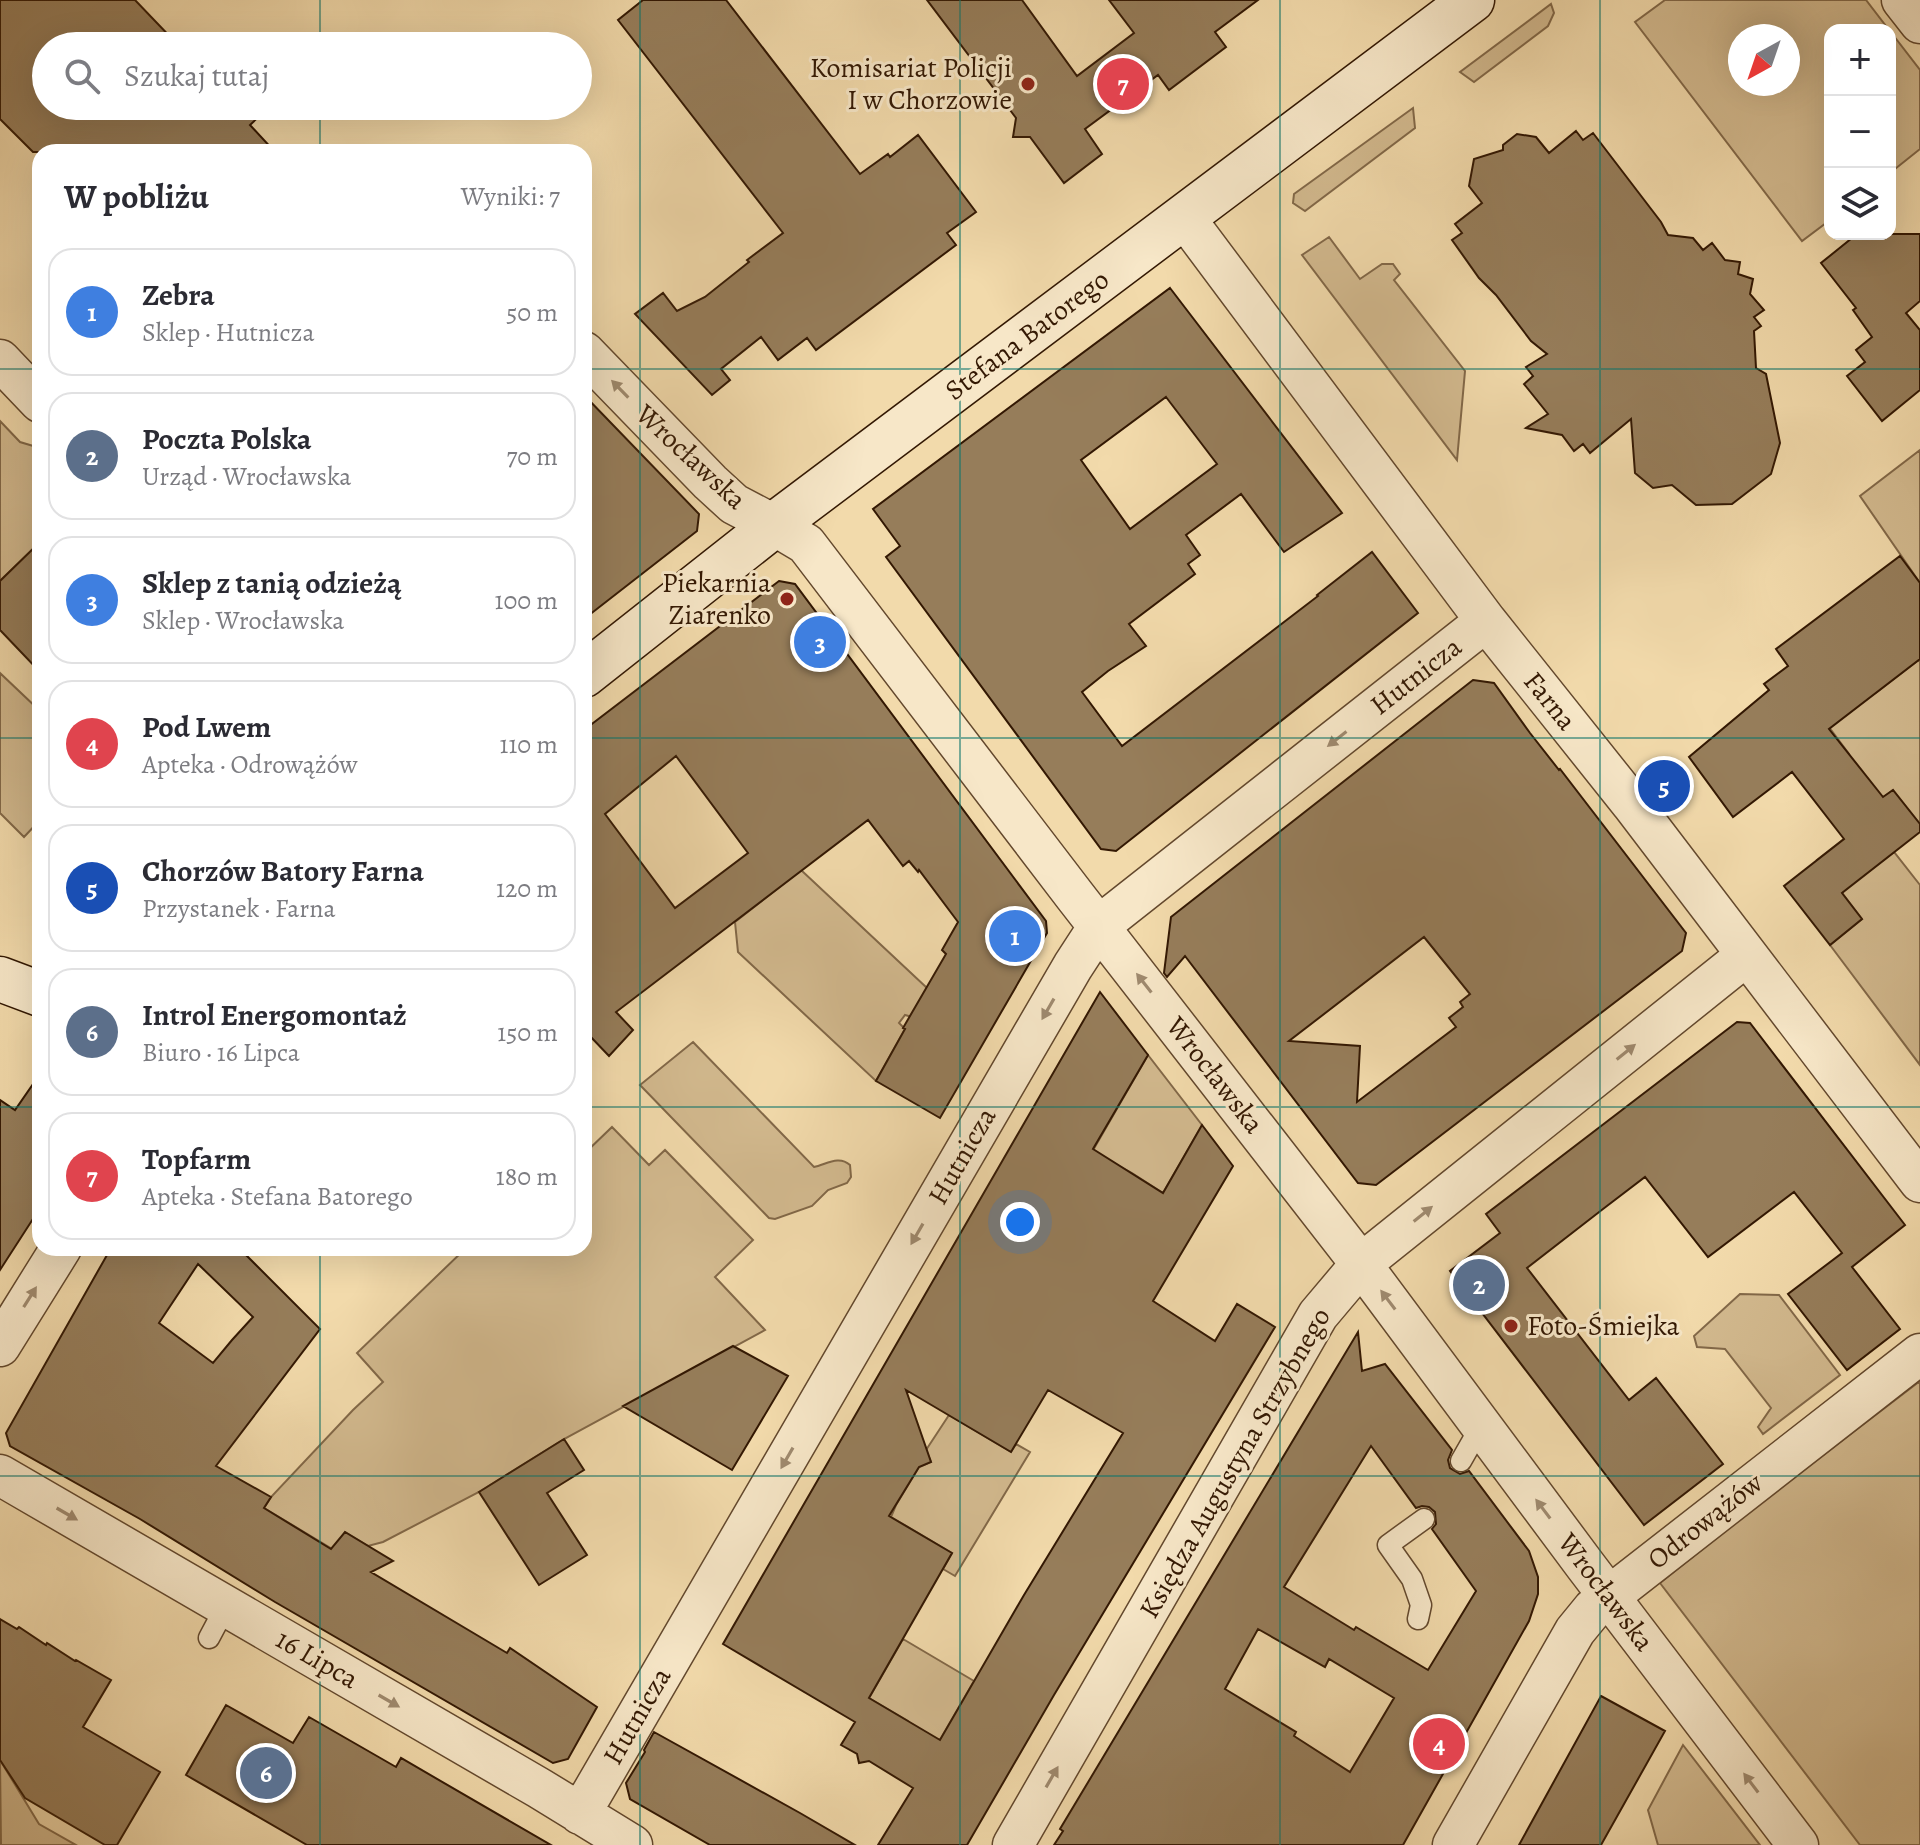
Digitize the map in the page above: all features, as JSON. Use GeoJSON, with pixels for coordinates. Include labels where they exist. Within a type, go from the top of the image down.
{"type":"FeatureCollection","features":[{"type":"Feature","properties":{"kind":"street","name":"Stefana Batorego"},"geometry":{"type":"LineString","coordinates":[[592,669],[774,525],[1472,0]]}},
{"type":"Feature","properties":{"kind":"street"},"geometry":{"type":"LineString","coordinates":[[1902,0],[1920,23]]}},
{"type":"Feature","properties":{"kind":"street","name":"Farna"},"geometry":{"type":"LineString","coordinates":[[1184,217],[1486,621],[1632,804],[1920,1182]]}},
{"type":"Feature","properties":{"kind":"street"},"geometry":{"type":"LineString","coordinates":[[0,360],[32,394]]}},
{"type":"Feature","properties":{"kind":"street","name":"Wrocławska"},"geometry":{"type":"LineString","coordinates":[[592,360],[734,504],[806,544],[1361,1264],[1798,1845]]}},
{"type":"Feature","properties":{"kind":"street","name":"Hutnicza"},"geometry":{"type":"LineString","coordinates":[[580,1814],[1065,979],[1099,926],[1486,621]]}},
{"type":"Feature","properties":{"kind":"street","name":"Księdza Augustyna Strzybnego"},"geometry":{"type":"LineString","coordinates":[[1013,1845],[1318,1315],[1361,1264],[1747,955]]}},
{"type":"Feature","properties":{"kind":"street"},"geometry":{"type":"LineString","coordinates":[[0,979],[32,991]]}},
{"type":"Feature","properties":{"kind":"street"},"geometry":{"type":"LineString","coordinates":[[0,1346],[56,1256]]}},
{"type":"Feature","properties":{"kind":"street","name":"Odrowążów"},"geometry":{"type":"LineString","coordinates":[[1453,1845],[1575,1631],[1593,1609],[1920,1354]]}},
{"type":"Feature","properties":{"kind":"street","name":"16 Lipca"},"geometry":{"type":"LineString","coordinates":[[0,1475],[217,1622],[539,1788],[623,1843]]}},
{"type":"Feature","properties":{"kind":"lane"},"geometry":{"type":"LineString","coordinates":[[1461,1461],[1481,1426]]}},
{"type":"Feature","properties":{"kind":"lane"},"geometry":{"type":"LineString","coordinates":[[1418,1619],[1421,1605],[1412,1579],[1388,1545],[1424,1519]]}},
{"type":"Feature","properties":{"kind":"shaded area"},"geometry":{"type":"Polygon","coordinates":[[[1665,0],[1866,0],[1884,24],[1824,24],[1824,224],[1802,241],[1635,22],[1665,0]]]}},
{"type":"Feature","properties":{"kind":"shaded area"},"geometry":{"type":"Polygon","coordinates":[[[1551,4],[1554,13],[1548,26],[1474,82],[1460,72],[1551,4]]]}},
{"type":"Feature","properties":{"kind":"shaded area"},"geometry":{"type":"Polygon","coordinates":[[[1896,39],[1920,70],[1920,149],[1896,168],[1896,39]]]}},
{"type":"Feature","properties":{"kind":"shaded area"},"geometry":{"type":"Polygon","coordinates":[[[1413,108],[1415,128],[1305,211],[1293,203],[1294,194],[1413,108]]]}},
{"type":"Feature","properties":{"kind":"shaded area"},"geometry":{"type":"Polygon","coordinates":[[[1329,237],[1360,279],[1382,264],[1393,264],[1400,274],[1394,280],[1465,371],[1457,460],[1302,255],[1329,237]]]}},
{"type":"Feature","properties":{"kind":"shaded area"},"geometry":{"type":"Polygon","coordinates":[[[0,421],[20,442],[32,446],[32,550],[0,581],[0,421]]]}},
{"type":"Feature","properties":{"kind":"shaded area"},"geometry":{"type":"Polygon","coordinates":[[[1920,450],[1920,583],[1860,496],[1920,450]]]}},
{"type":"Feature","properties":{"kind":"shaded area"},"geometry":{"type":"Polygon","coordinates":[[[1920,659],[1920,824],[1893,790],[1864,812],[1849,754],[1826,723],[1877,692],[1920,659]]]}},
{"type":"Feature","properties":{"kind":"shaded area"},"geometry":{"type":"Polygon","coordinates":[[[0,673],[32,703],[32,828],[24,837],[0,813],[0,673]]]}},
{"type":"Feature","properties":{"kind":"shaded area"},"geometry":{"type":"Polygon","coordinates":[[[1844,839],[1869,871],[1894,852],[1920,885],[1920,1065],[1830,945],[1862,919],[1817,860],[1844,839]]]}},
{"type":"Feature","properties":{"kind":"shaded area"},"geometry":{"type":"Polygon","coordinates":[[[801,870],[927,988],[912,1017],[905,1015],[899,1023],[905,1029],[876,1081],[738,952],[735,922],[801,870]]]}},
{"type":"Feature","properties":{"kind":"shaded area"},"geometry":{"type":"Polygon","coordinates":[[[693,1042],[814,1167],[837,1160],[850,1165],[851,1177],[847,1183],[828,1190],[812,1206],[775,1219],[769,1218],[640,1085],[693,1042]]]}},
{"type":"Feature","properties":{"kind":"shaded area"},"geometry":{"type":"Polygon","coordinates":[[[1148,1055],[1202,1125],[1163,1193],[1092,1152],[1148,1055]]]}},
{"type":"Feature","properties":{"kind":"shaded area"},"geometry":{"type":"Polygon","coordinates":[[[612,1127],[649,1165],[665,1150],[753,1240],[715,1277],[765,1330],[564,1439],[479,1492],[383,1542],[368,1546],[345,1532],[334,1550],[264,1508],[353,1410],[383,1382],[357,1353],[458,1256],[592,1256],[592,1146],[612,1127]]]}},
{"type":"Feature","properties":{"kind":"shaded area"},"geometry":{"type":"Polygon","coordinates":[[[1740,1294],[1779,1295],[1840,1375],[1763,1434],[1758,1427],[1771,1408],[1725,1349],[1697,1347],[1694,1336],[1740,1294]]]}},
{"type":"Feature","properties":{"kind":"shaded area"},"geometry":{"type":"Polygon","coordinates":[[[1920,1381],[1920,1845],[1860,1845],[1660,1583],[1920,1381]]]}},
{"type":"Feature","properties":{"kind":"shaded area"},"geometry":{"type":"Polygon","coordinates":[[[949,1415],[1011,1452],[1016,1444],[1030,1452],[955,1576],[943,1569],[952,1553],[891,1517],[919,1467],[931,1462],[926,1450],[949,1415]]]}},
{"type":"Feature","properties":{"kind":"shaded area"},"geometry":{"type":"Polygon","coordinates":[[[903,1639],[974,1681],[930,1757],[908,1721],[869,1698],[903,1639]]]}},
{"type":"Feature","properties":{"kind":"shaded area"},"geometry":{"type":"Polygon","coordinates":[[[1683,1745],[1760,1845],[1658,1845],[1648,1810],[1683,1745]]]}},
{"type":"Feature","properties":{"kind":"shaded area"},"geometry":{"type":"Polygon","coordinates":[[[0,1760],[39,1824],[76,1845],[1,1845],[0,1760]]]}},
{"type":"Feature","properties":{"kind":"building"},"geometry":{"type":"Polygon","coordinates":[[[0,0],[135,0],[166,32],[32,32],[32,120],[255,120],[250,125],[268,144],[32,144],[32,151],[0,119],[0,0]]]}},
{"type":"Feature","properties":{"kind":"building"},"geometry":{"type":"Polygon","coordinates":[[[643,0],[726,0],[860,174],[888,154],[890,157],[918,135],[976,212],[947,233],[956,245],[816,350],[807,338],[778,360],[761,337],[721,369],[730,380],[712,395],[635,314],[663,293],[677,311],[705,297],[783,233],[618,20],[643,0]]]}},
{"type":"Feature","properties":{"kind":"building"},"geometry":{"type":"Polygon","coordinates":[[[927,0],[1022,0],[1077,76],[1134,33],[1109,0],[1258,0],[1215,32],[1226,47],[1169,90],[1158,75],[1085,129],[1102,154],[1064,183],[1030,137],[1013,137],[1016,118],[927,0]]]}},
{"type":"Feature","properties":{"kind":"building"},"geometry":{"type":"Polygon","coordinates":[[[1576,131],[1583,140],[1593,133],[1668,235],[1693,238],[1703,250],[1712,243],[1725,260],[1740,262],[1738,274],[1753,279],[1750,294],[1764,310],[1754,317],[1761,326],[1754,331],[1756,368],[1766,374],[1780,443],[1771,474],[1732,504],[1696,505],[1672,485],[1653,488],[1635,473],[1631,419],[1590,453],[1583,444],[1574,451],[1562,435],[1526,428],[1548,414],[1524,384],[1533,376],[1526,367],[1547,354],[1531,341],[1452,240],[1462,233],[1455,224],[1482,203],[1469,186],[1474,159],[1503,150],[1503,145],[1517,134],[1536,137],[1549,153],[1576,131]]]}},
{"type":"Feature","properties":{"kind":"building"},"geometry":{"type":"Polygon","coordinates":[[[1896,234],[1920,234],[1920,301],[1906,313],[1920,330],[1920,390],[1882,421],[1847,376],[1865,362],[1856,350],[1872,337],[1853,310],[1856,308],[1821,263],[1850,240],[1896,240],[1896,234]]]}},
{"type":"Feature","properties":{"kind":"building"},"geometry":{"type":"Polygon","coordinates":[[[1170,288],[1342,513],[1284,552],[1241,494],[1186,535],[1200,555],[1188,564],[1195,574],[1129,624],[1146,646],[1082,692],[1122,746],[1372,552],[1418,613],[1116,851],[1101,849],[886,557],[900,546],[873,509],[1170,288]],[[1166,397],[1081,460],[1130,529],[1217,464],[1166,397]]]}},
{"type":"Feature","properties":{"kind":"building"},"geometry":{"type":"Polygon","coordinates":[[[592,403],[699,514],[697,531],[592,613],[592,403]]]}},
{"type":"Feature","properties":{"kind":"building"},"geometry":{"type":"Polygon","coordinates":[[[32,550],[32,664],[0,630],[0,581],[32,550]]]}},
{"type":"Feature","properties":{"kind":"building"},"geometry":{"type":"Polygon","coordinates":[[[1900,556],[1920,583],[1920,659],[1829,729],[1883,797],[1893,790],[1920,824],[1920,832],[1842,893],[1862,919],[1830,945],[1784,886],[1844,839],[1792,772],[1733,817],[1689,757],[1769,690],[1764,684],[1788,666],[1776,649],[1900,556]]]}},
{"type":"Feature","properties":{"kind":"building"},"geometry":{"type":"Polygon","coordinates":[[[779,581],[795,584],[1046,921],[1047,933],[940,1118],[876,1081],[946,954],[942,950],[958,922],[919,870],[909,861],[903,866],[868,820],[616,1012],[633,1030],[609,1056],[592,1038],[592,724],[779,581]],[[676,756],[605,814],[675,908],[748,853],[676,756]]]}},
{"type":"Feature","properties":{"kind":"building"},"geometry":{"type":"Polygon","coordinates":[[[1473,680],[1494,683],[1686,933],[1682,951],[1376,1185],[1358,1183],[1185,956],[1167,977],[1164,973],[1171,917],[1473,680]],[[1424,937],[1289,1041],[1360,1046],[1357,1102],[1456,1027],[1449,1018],[1463,1007],[1460,1002],[1470,994],[1424,937]]]}},
{"type":"Feature","properties":{"kind":"building"},"geometry":{"type":"Polygon","coordinates":[[[1100,992],[1148,1055],[1093,1149],[1163,1193],[1202,1125],[1233,1166],[1153,1301],[1215,1341],[1237,1304],[1275,1327],[967,1845],[878,1845],[913,1788],[869,1761],[859,1763],[857,1754],[841,1745],[855,1722],[723,1644],[1100,992]],[[906,1390],[931,1462],[919,1467],[889,1516],[952,1553],[869,1698],[940,1740],[1123,1433],[1048,1390],[1011,1452],[906,1390]]]}},
{"type":"Feature","properties":{"kind":"building"},"geometry":{"type":"Polygon","coordinates":[[[1737,1022],[1750,1023],[1905,1225],[1852,1267],[1900,1329],[1847,1370],[1788,1294],[1842,1253],[1794,1192],[1708,1257],[1645,1177],[1603,1209],[1527,1268],[1629,1400],[1656,1378],[1723,1464],[1644,1525],[1450,1271],[1500,1233],[1486,1214],[1737,1022]]]}},
{"type":"Feature","properties":{"kind":"building"},"geometry":{"type":"Polygon","coordinates":[[[32,1086],[32,1220],[0,1270],[0,1100],[15,1110],[32,1086]]]}},
{"type":"Feature","properties":{"kind":"building"},"geometry":{"type":"Polygon","coordinates":[[[106,1256],[247,1256],[320,1329],[216,1466],[271,1497],[264,1508],[331,1549],[345,1532],[393,1561],[371,1572],[507,1653],[510,1648],[597,1707],[568,1759],[553,1763],[275,1602],[140,1519],[10,1446],[6,1433],[106,1256]],[[198,1264],[159,1323],[213,1363],[253,1317],[198,1264]]]}},
{"type":"Feature","properties":{"kind":"building"},"geometry":{"type":"Polygon","coordinates":[[[1358,1332],[1362,1371],[1385,1364],[1452,1450],[1448,1460],[1450,1468],[1460,1474],[1469,1471],[1529,1551],[1538,1577],[1538,1594],[1529,1621],[1403,1845],[1054,1845],[1063,1831],[1060,1829],[1358,1332]],[[1371,1446],[1284,1587],[1428,1670],[1476,1591],[1432,1529],[1436,1524],[1435,1512],[1429,1507],[1416,1508],[1371,1446]],[[1258,1629],[1225,1689],[1296,1732],[1294,1736],[1350,1772],[1394,1698],[1329,1659],[1325,1667],[1258,1629]]]}},
{"type":"Feature","properties":{"kind":"building"},"geometry":{"type":"Polygon","coordinates":[[[733,1346],[788,1376],[732,1470],[623,1406],[733,1346]]]}},
{"type":"Feature","properties":{"kind":"building"},"geometry":{"type":"Polygon","coordinates":[[[564,1439],[584,1470],[547,1493],[587,1555],[539,1585],[479,1492],[564,1439]]]}},
{"type":"Feature","properties":{"kind":"building"},"geometry":{"type":"Polygon","coordinates":[[[0,1619],[111,1680],[83,1727],[160,1772],[117,1845],[105,1845],[25,1798],[0,1760],[0,1619]]]}},
{"type":"Feature","properties":{"kind":"building"},"geometry":{"type":"Polygon","coordinates":[[[1601,1696],[1665,1731],[1601,1845],[1519,1845],[1601,1696]]]}},
{"type":"Feature","properties":{"kind":"building"},"geometry":{"type":"Polygon","coordinates":[[[226,1705],[293,1743],[309,1717],[396,1767],[401,1758],[551,1845],[307,1845],[186,1775],[226,1705]]]}},
{"type":"Feature","properties":{"kind":"building"},"geometry":{"type":"Polygon","coordinates":[[[654,1732],[855,1845],[710,1845],[630,1799],[626,1783],[654,1732]]]}},
{"type":"Feature","properties":{"kind":"place","name":"Komisariat Policji I w Chorzowie"},"geometry":{"type":"Point","coordinates":[1028,84]}},
{"type":"Feature","properties":{"kind":"place","name":"Topfarm"},"geometry":{"type":"Point","coordinates":[1123,84]}},
{"type":"Feature","properties":{"kind":"place","name":"Piekarnia Ziarenko"},"geometry":{"type":"Point","coordinates":[787,599]}},
{"type":"Feature","properties":{"kind":"place","name":"Sklep z tanią odzieżą"},"geometry":{"type":"Point","coordinates":[820,642]}},
{"type":"Feature","properties":{"kind":"place","name":"Chorzów Batory Farna"},"geometry":{"type":"Point","coordinates":[1664,786]}},
{"type":"Feature","properties":{"kind":"place","name":"Zebra"},"geometry":{"type":"Point","coordinates":[1015,936]}},
{"type":"Feature","properties":{"kind":"place","name":"Poczta Polska"},"geometry":{"type":"Point","coordinates":[1479,1285]}},
{"type":"Feature","properties":{"kind":"place","name":"Foto-Śmiejka"},"geometry":{"type":"Point","coordinates":[1511,1326]}},
{"type":"Feature","properties":{"kind":"place","name":"Pod Lwem"},"geometry":{"type":"Point","coordinates":[1439,1744]}},
{"type":"Feature","properties":{"kind":"place","name":"Introl Energomontaż"},"geometry":{"type":"Point","coordinates":[266,1773]}}]}
